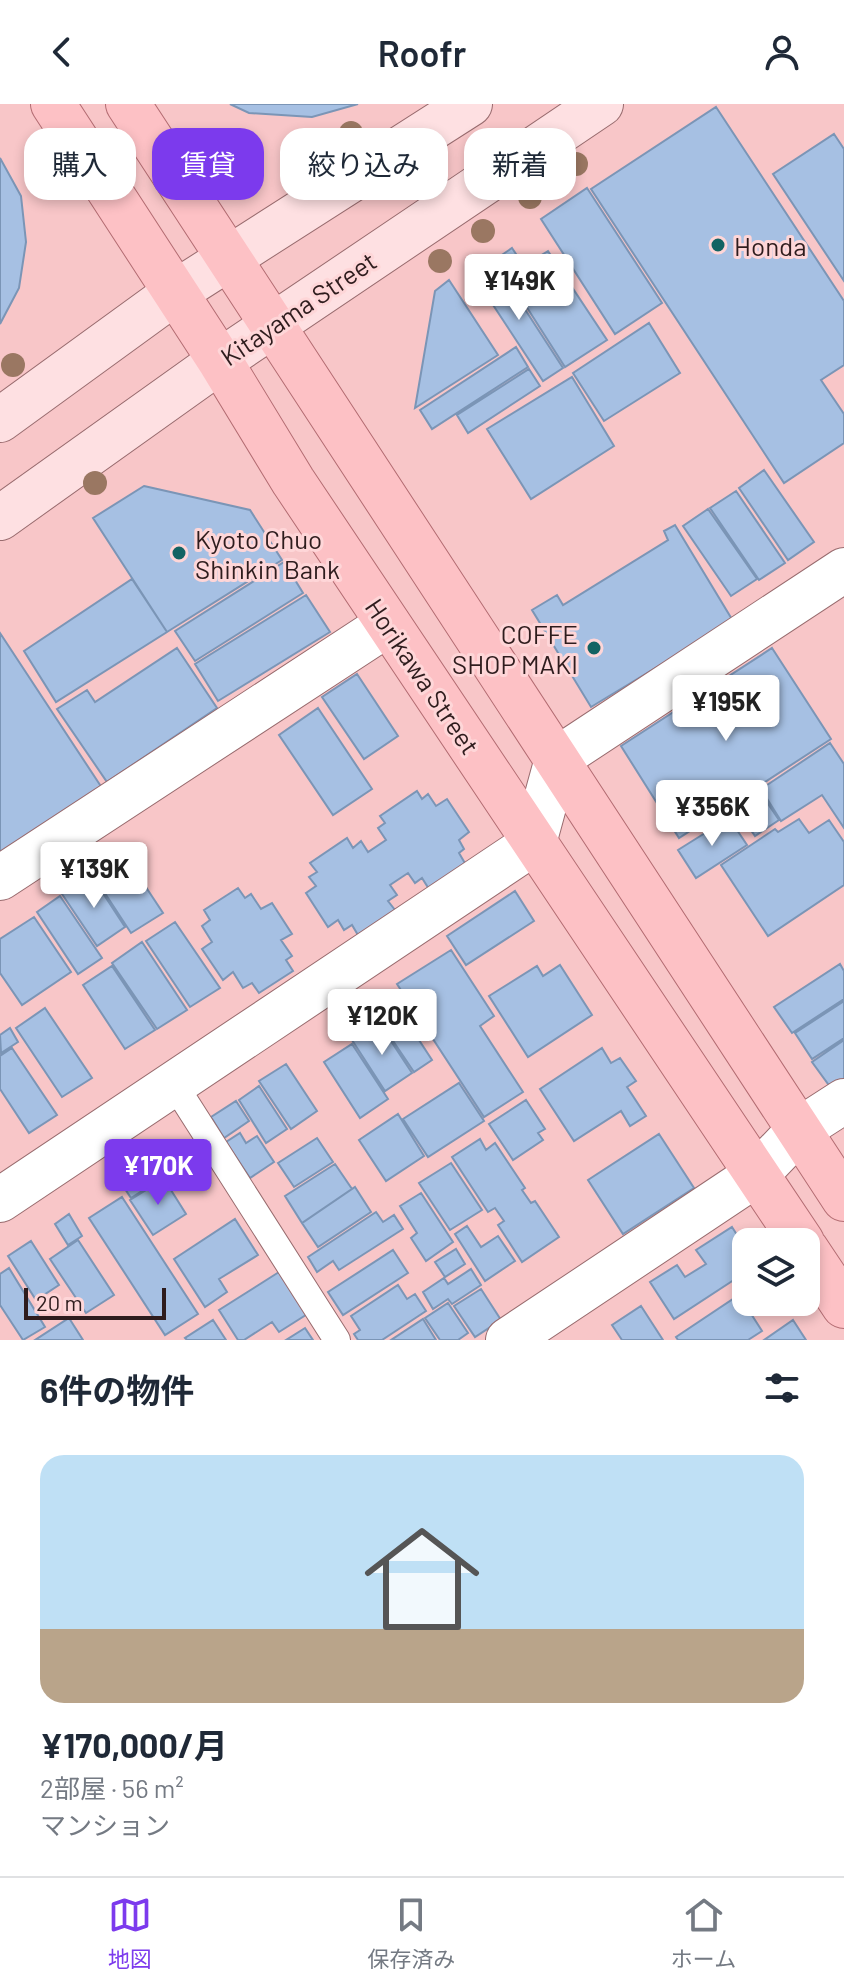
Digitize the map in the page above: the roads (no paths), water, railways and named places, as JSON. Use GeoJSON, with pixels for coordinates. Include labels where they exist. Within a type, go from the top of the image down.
{"type":"FeatureCollection","features":[{"type":"Feature","properties":{"kind":"main road","name":"Horikawa Street"},"geometry":{"type":"LineString","coordinates":[[53,104],[220,361],[293,481],[793,1228]]}},
{"type":"Feature","properties":{"kind":"main road"},"geometry":{"type":"LineString","coordinates":[[128,104],[844,1199]]}},
{"type":"Feature","properties":{"kind":"main road"},"geometry":{"type":"LineString","coordinates":[[820,1270],[844,1306]]}},
{"type":"Feature","properties":{"kind":"street"},"geometry":{"type":"LineString","coordinates":[[0,420],[176,292],[470,104]]}},
{"type":"Feature","properties":{"kind":"street","name":"Kitayama Street"},"geometry":{"type":"LineString","coordinates":[[0,518],[220,361],[601,104]]}},
{"type":"Feature","properties":{"kind":"street"},"geometry":{"type":"LineString","coordinates":[[0,1200],[534,843],[557,759],[844,570]]}},
{"type":"Feature","properties":{"kind":"street"},"geometry":{"type":"LineString","coordinates":[[0,878],[388,624]]}},
{"type":"Feature","properties":{"kind":"street"},"geometry":{"type":"LineString","coordinates":[[508,1340],[757,1174],[799,1130],[844,1101]]}},
{"type":"Feature","properties":{"kind":"lane"},"geometry":{"type":"LineString","coordinates":[[174,1084],[337,1340]]}},
{"type":"Feature","properties":{"kind":"place","name":"Honda"},"geometry":{"type":"Point","coordinates":[718,245]}},
{"type":"Feature","properties":{"kind":"place","name":"Kyoto Chuo Shinkin Bank"},"geometry":{"type":"Point","coordinates":[179,553]}},
{"type":"Feature","properties":{"kind":"place","name":"COFFE SHOP MAKI"},"geometry":{"type":"Point","coordinates":[594,648]}}]}
